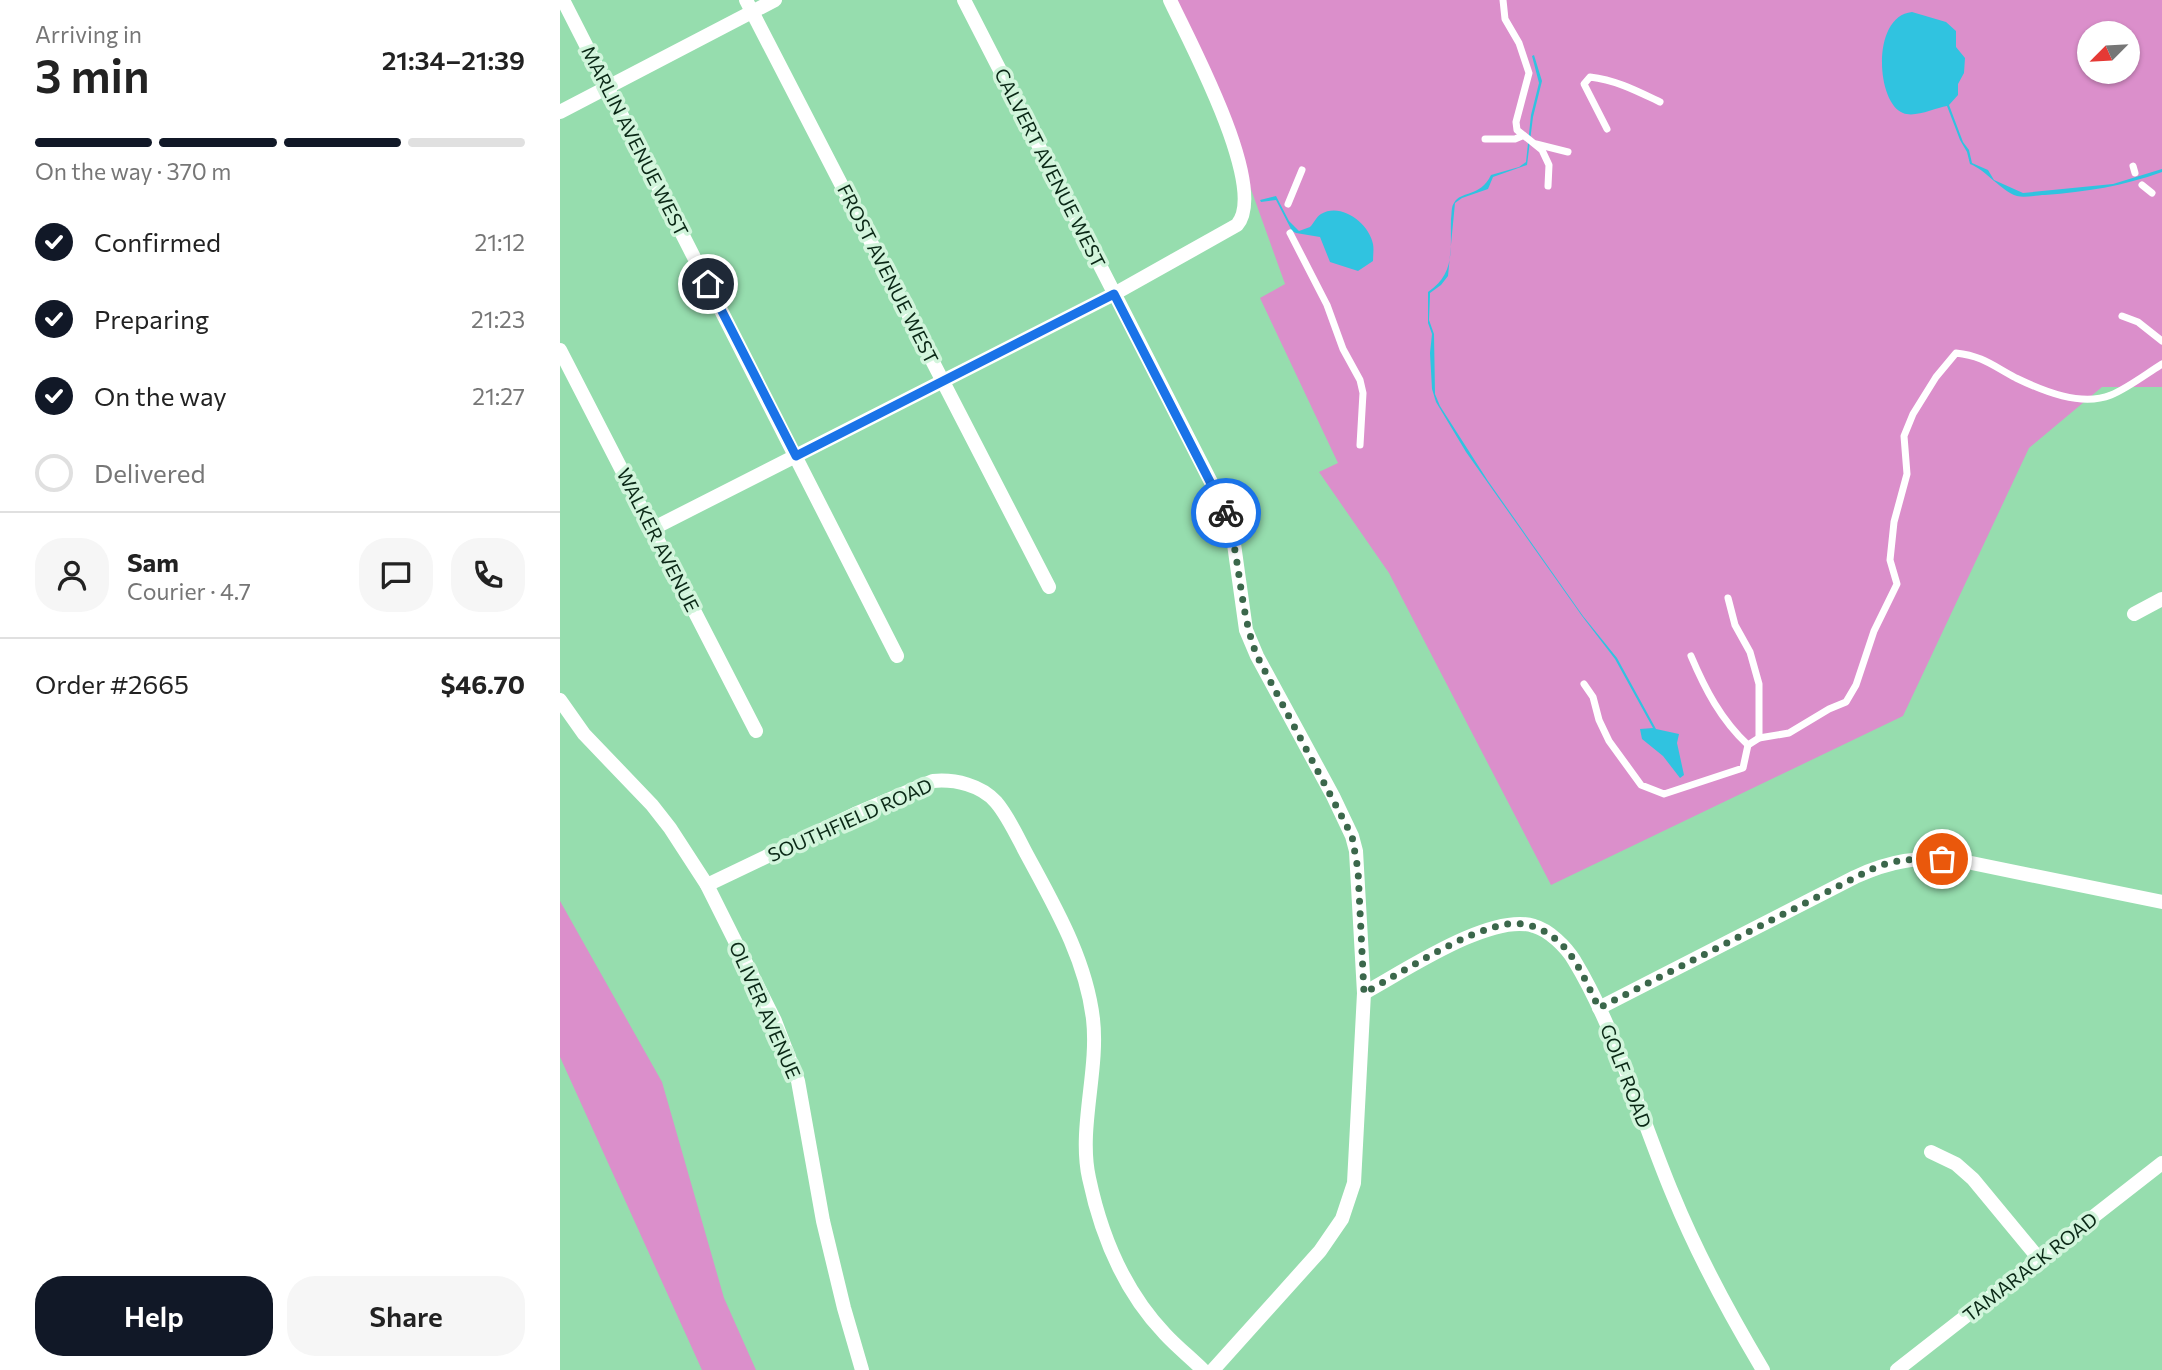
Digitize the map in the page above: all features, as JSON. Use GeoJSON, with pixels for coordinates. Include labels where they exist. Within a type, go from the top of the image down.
{"type":"FeatureCollection","features":[{"type":"Feature","properties":{"kind":"street","name":"MARLIN AVENUE WEST"},"geometry":{"type":"LineString","coordinates":[[563,0],[897,656]]}},
{"type":"Feature","properties":{"kind":"street"},"geometry":{"type":"LineString","coordinates":[[560,112],[749,6],[775,0]]}},
{"type":"Feature","properties":{"kind":"street","name":"CALVERT AVENUE WEST"},"geometry":{"type":"LineString","coordinates":[[964,0],[1227,515],[1247,630],[1257,656],[1352,836],[1358,870],[1364,993],[1354,1183],[1342,1219],[1320,1251],[1213,1370]]}},
{"type":"Feature","properties":{"kind":"street"},"geometry":{"type":"LineString","coordinates":[[652,529],[1114,294],[1231,229],[1242,220],[1246,195],[1229,127],[1170,0]]}},
{"type":"Feature","properties":{"kind":"street","name":"FROST AVENUE WEST"},"geometry":{"type":"LineString","coordinates":[[749,6],[1049,587]]}},
{"type":"Feature","properties":{"kind":"street","name":"WALKER AVENUE"},"geometry":{"type":"LineString","coordinates":[[560,350],[756,731]]}},
{"type":"Feature","properties":{"kind":"street"},"geometry":{"type":"LineString","coordinates":[[2134,614],[2162,599]]}},
{"type":"Feature","properties":{"kind":"street","name":"OLIVER AVENUE"},"geometry":{"type":"LineString","coordinates":[[560,700],[584,734],[658,812],[707,885],[763,996],[798,1081],[823,1221],[862,1370]]}},
{"type":"Feature","properties":{"kind":"street","name":"SOUTHFIELD ROAD"},"geometry":{"type":"LineString","coordinates":[[707,885],[855,814],[933,781],[964,783],[981,790],[996,802],[1035,870],[1075,950],[1085,978],[1093,1020],[1094,1059],[1088,1112],[1088,1175],[1109,1246],[1133,1291],[1163,1333],[1203,1370]]}},
{"type":"Feature","properties":{"kind":"street"},"geometry":{"type":"LineString","coordinates":[[1599,1008],[1855,877],[1878,866],[1902,860],[1957,860],[2162,902]]}},
{"type":"Feature","properties":{"kind":"street","name":"GOLF ROAD"},"geometry":{"type":"LineString","coordinates":[[1364,993],[1484,929],[1511,924],[1534,926],[1553,937],[1573,957],[1599,1008],[1673,1196],[1704,1266],[1727,1311],[1763,1370]]}},
{"type":"Feature","properties":{"kind":"street"},"geometry":{"type":"LineString","coordinates":[[1931,1152],[1956,1164],[1973,1178],[2040,1260]]}},
{"type":"Feature","properties":{"kind":"street","name":"TAMARACK ROAD"},"geometry":{"type":"LineString","coordinates":[[1897,1370],[2162,1163]]}},
{"type":"Feature","properties":{"kind":"lane"},"geometry":{"type":"LineString","coordinates":[[1503,0],[1505,19],[1519,43],[1529,73],[1516,122],[1517,130],[1542,150],[1549,165],[1548,187]]}},
{"type":"Feature","properties":{"kind":"lane"},"geometry":{"type":"LineString","coordinates":[[1607,129],[1584,84],[1590,77],[1629,87],[1660,102]]}},
{"type":"Feature","properties":{"kind":"lane"},"geometry":{"type":"LineString","coordinates":[[1485,139],[1529,140],[1568,152]]}},
{"type":"Feature","properties":{"kind":"lane"},"geometry":{"type":"LineString","coordinates":[[1287,204],[1302,170]]}},
{"type":"Feature","properties":{"kind":"lane"},"geometry":{"type":"LineString","coordinates":[[2142,185],[2152,193]]}},
{"type":"Feature","properties":{"kind":"lane"},"geometry":{"type":"LineString","coordinates":[[1290,233],[1327,305],[1343,349],[1360,380],[1363,393],[1360,445]]}},
{"type":"Feature","properties":{"kind":"lane"},"geometry":{"type":"LineString","coordinates":[[2122,316],[2138,322],[2162,341]]}},
{"type":"Feature","properties":{"kind":"lane"},"geometry":{"type":"LineString","coordinates":[[1584,684],[1593,697],[1599,720],[1609,741],[1640,785],[1664,794],[1743,768],[1748,745],[1759,738],[1788,733],[1846,702],[1856,685],[1874,631],[1897,584],[1890,560],[1894,522],[1907,474],[1904,436],[1924,395],[1956,353],[1976,355],[2018,379],[2086,400],[2110,395],[2162,364]]}},
{"type":"Feature","properties":{"kind":"lane"},"geometry":{"type":"LineString","coordinates":[[1728,598],[1735,625],[1750,652],[1759,684],[1759,738]]}},
{"type":"Feature","properties":{"kind":"lane"},"geometry":{"type":"LineString","coordinates":[[1691,656],[1715,706],[1733,731],[1748,745]]}},
{"type":"Feature","properties":{"kind":"shaded area"},"geometry":{"type":"Polygon","coordinates":[[[1170,0],[2162,0],[2162,387],[2102,387],[2029,448],[1903,716],[1551,885],[1389,573],[1319,472],[1338,463],[1260,298],[1285,284],[1224,114],[1170,0]]]}},
{"type":"Feature","properties":{"kind":"shaded area"},"geometry":{"type":"Polygon","coordinates":[[[560,901],[662,1082],[724,1298],[756,1370],[702,1370],[560,1057],[560,901]]]}},
{"type":"Feature","properties":{"kind":"water"},"geometry":{"type":"Polygon","coordinates":[[[1912,12],[1946,22],[1956,31],[1956,47],[1965,58],[1964,73],[1958,84],[1958,95],[1949,105],[1972,163],[1988,170],[1994,180],[2023,193],[2113,184],[2162,169],[2162,172],[2119,185],[2075,192],[2024,197],[2005,190],[1970,164],[1947,106],[1919,114],[1903,113],[1894,106],[1887,94],[1883,78],[1884,43],[1890,28],[1899,17],[1912,12]]]}},
{"type":"Feature","properties":{"kind":"water"},"geometry":{"type":"Polygon","coordinates":[[[1534,55],[1542,81],[1533,117],[1527,165],[1493,177],[1488,189],[1455,203],[1451,247],[1452,208],[1457,199],[1482,187],[1491,175],[1519,167],[1526,162],[1531,115],[1539,83],[1532,56],[1534,55]]]}},
{"type":"Feature","properties":{"kind":"water"},"geometry":{"type":"Polygon","coordinates":[[[1276,196],[1289,221],[1299,231],[1310,227],[1319,215],[1329,211],[1353,217],[1370,236],[1373,261],[1358,271],[1330,262],[1320,237],[1292,231],[1276,200],[1260,200],[1276,196]]]}},
{"type":"Feature","properties":{"kind":"water"},"geometry":{"type":"Polygon","coordinates":[[[1450,260],[1448,276],[1430,293],[1429,320],[1434,334],[1435,394],[1440,406],[1488,481],[1583,616],[1617,658],[1656,729],[1679,734],[1677,743],[1684,775],[1680,778],[1663,756],[1642,739],[1640,729],[1653,728],[1615,659],[1582,616],[1466,452],[1436,402],[1432,389],[1432,334],[1428,323],[1428,292],[1443,277],[1450,260]]]}},
{"type":"Feature","properties":{"kind":"way so far"},"geometry":{"type":"LineString","coordinates":[[1226,513],[1234,544],[1247,630],[1257,656],[1352,836],[1358,870],[1364,993],[1484,929],[1511,924],[1534,926],[1553,937],[1573,957],[1599,1008],[1878,866],[1902,860],[1942,859]]}},
{"type":"Feature","properties":{"kind":"route"},"geometry":{"type":"LineString","coordinates":[[708,284],[796,456],[1114,294],[1226,513]]}}]}
